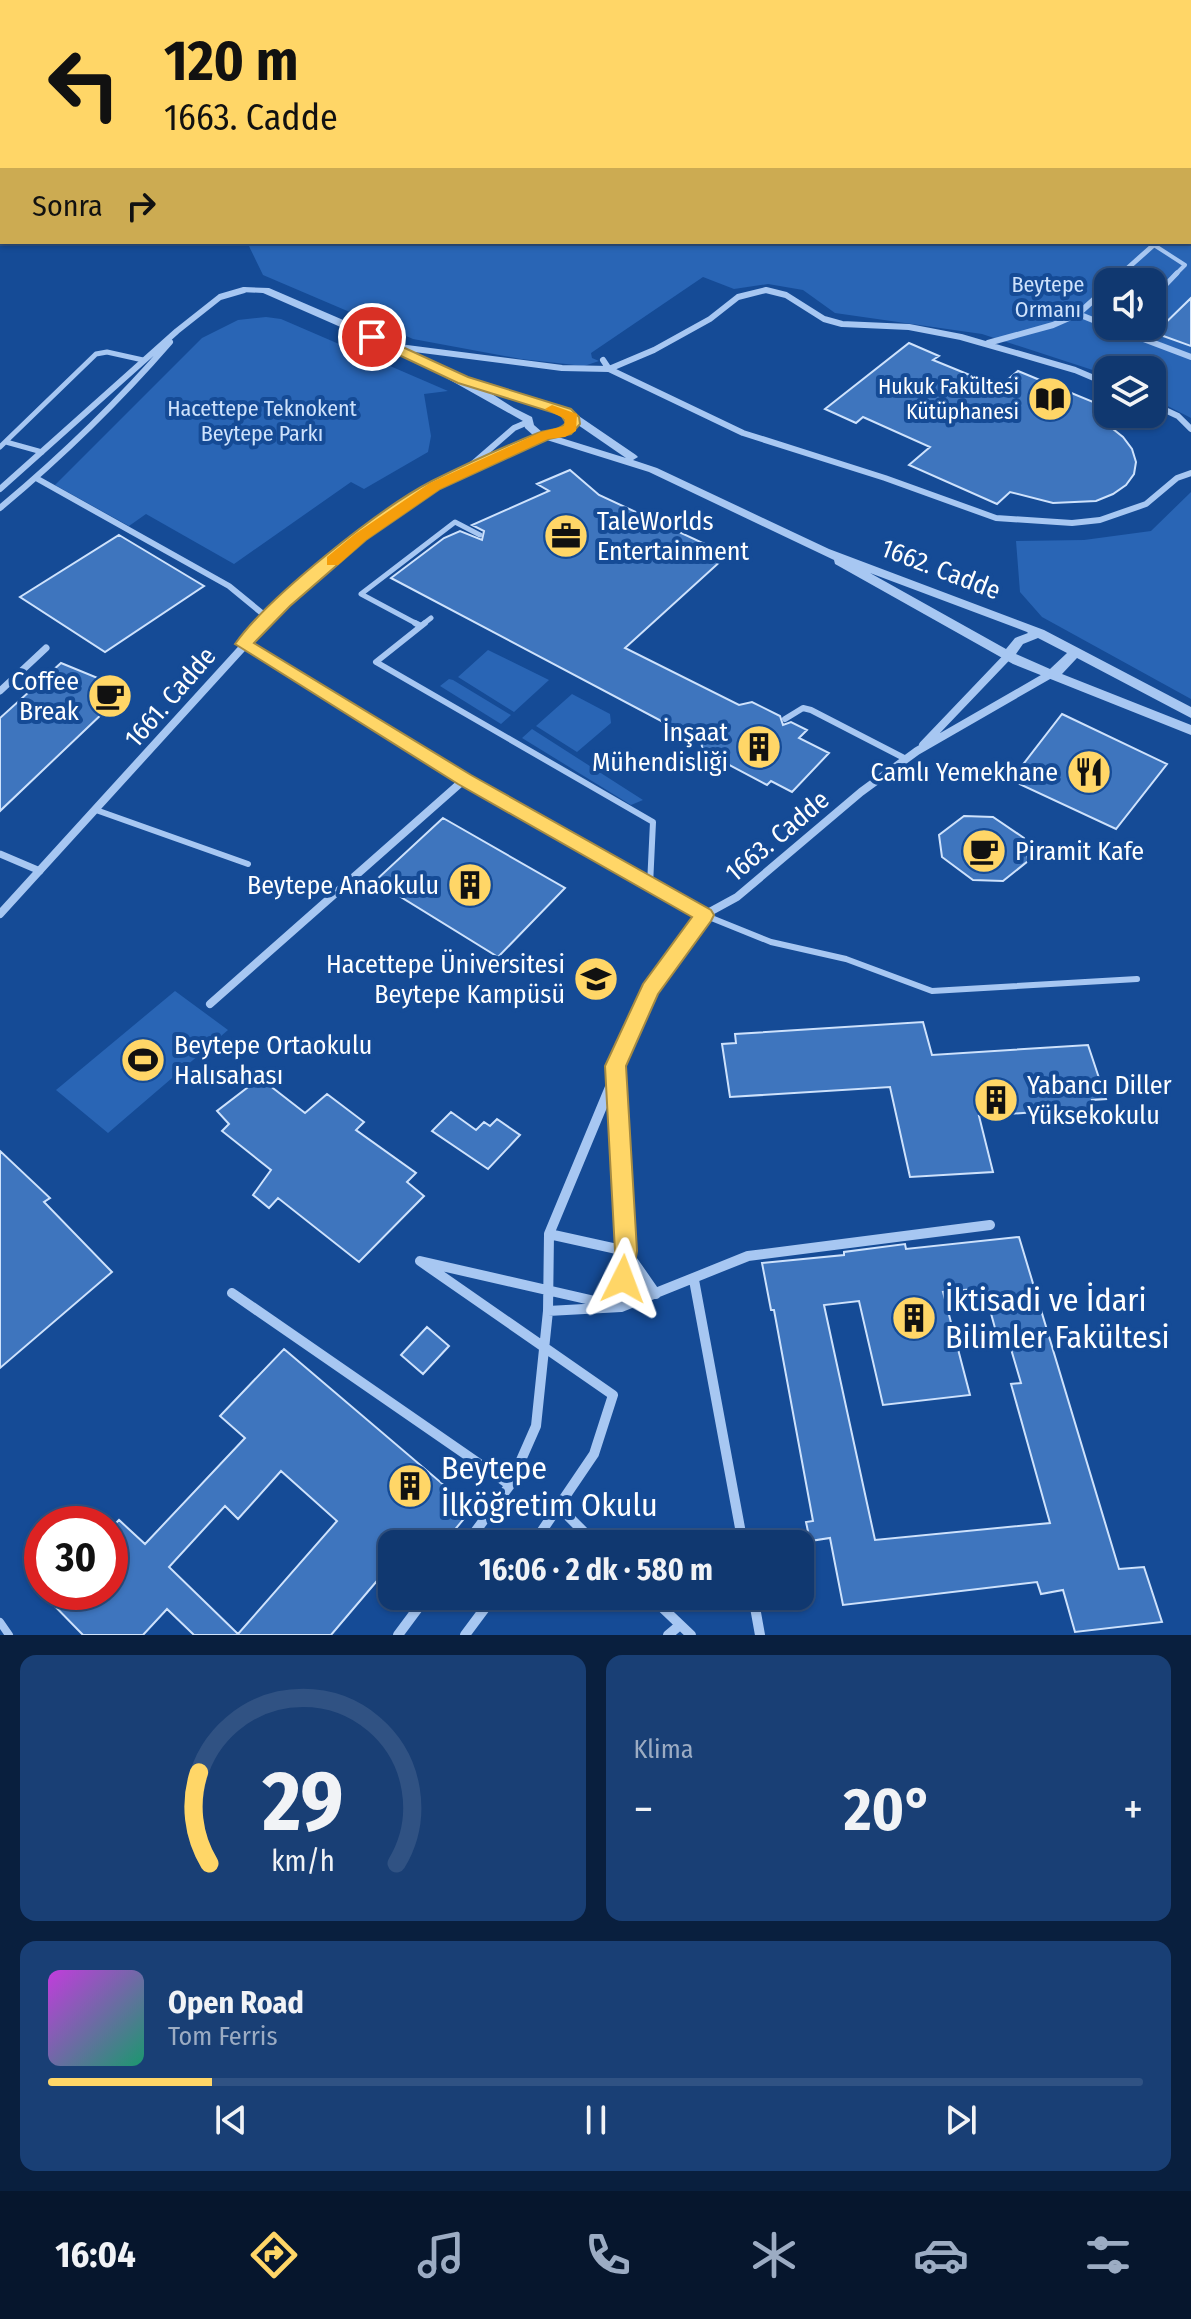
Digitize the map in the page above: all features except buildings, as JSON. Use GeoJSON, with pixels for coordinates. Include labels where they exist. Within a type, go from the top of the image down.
{"type":"FeatureCollection","features":[{"type":"Feature","properties":{"kind":"street"},"geometry":{"type":"LineString","coordinates":[[1128,268],[1155,244]]}},
{"type":"Feature","properties":{"kind":"street"},"geometry":{"type":"LineString","coordinates":[[0,489],[177,331],[220,297],[244,290]]}},
{"type":"Feature","properties":{"kind":"street","name":"1662. Cadde"},"geometry":{"type":"LineString","coordinates":[[244,290],[265,290],[463,380],[501,407],[528,420],[532,430],[653,470]]}},
{"type":"Feature","properties":{"kind":"street"},"geometry":{"type":"LineString","coordinates":[[394,347],[562,368],[609,369],[654,350],[710,319],[738,297],[766,290],[786,295],[824,319],[842,324],[909,327],[985,344],[1094,378]]}},
{"type":"Feature","properties":{"kind":"street"},"geometry":{"type":"LineString","coordinates":[[985,344],[1053,325],[1078,314],[1094,300]]}},
{"type":"Feature","properties":{"kind":"street"},"geometry":{"type":"LineString","coordinates":[[1078,314],[1094,320]]}},
{"type":"Feature","properties":{"kind":"street"},"geometry":{"type":"LineString","coordinates":[[0,508],[36,478],[151,366],[177,331]]}},
{"type":"Feature","properties":{"kind":"street"},"geometry":{"type":"LineString","coordinates":[[1151,340],[1191,357]]}},
{"type":"Feature","properties":{"kind":"street"},"geometry":{"type":"LineString","coordinates":[[603,360],[609,369],[743,433],[885,478],[996,518],[1072,523],[1100,520],[1146,504],[1177,478],[1191,473]]}},
{"type":"Feature","properties":{"kind":"street","name":"1662. Cadde"},"geometry":{"type":"LineString","coordinates":[[463,380],[566,412],[653,470],[825,552],[1040,633],[1191,713]]}},
{"type":"Feature","properties":{"kind":"street"},"geometry":{"type":"LineString","coordinates":[[528,420],[537,412],[551,409]]}},
{"type":"Feature","properties":{"kind":"street"},"geometry":{"type":"LineString","coordinates":[[1166,410],[1178,416],[1191,429]]}},
{"type":"Feature","properties":{"kind":"street"},"geometry":{"type":"LineString","coordinates":[[546,435],[566,431],[573,419]]}},
{"type":"Feature","properties":{"kind":"street","name":"1661. Cadde"},"geometry":{"type":"LineString","coordinates":[[465,470],[514,428],[528,420]]}},
{"type":"Feature","properties":{"kind":"street","name":"1661. Cadde"},"geometry":{"type":"LineString","coordinates":[[0,914],[243,644],[360,537],[435,486],[546,435]]}},
{"type":"Feature","properties":{"kind":"street"},"geometry":{"type":"LineString","coordinates":[[36,478],[229,586],[268,618]]}},
{"type":"Feature","properties":{"kind":"street","name":"1662. Cadde"},"geometry":{"type":"LineString","coordinates":[[825,552],[853,572],[1008,656],[1191,730]]}},
{"type":"Feature","properties":{"kind":"street"},"geometry":{"type":"LineString","coordinates":[[1008,656],[1019,641],[1040,633]]}},
{"type":"Feature","properties":{"kind":"street"},"geometry":{"type":"LineString","coordinates":[[243,644],[465,779],[704,915],[650,990],[549,1234],[548,1311],[536,1426],[510,1485],[476,1530]]}},
{"type":"Feature","properties":{"kind":"street"},"geometry":{"type":"LineString","coordinates":[[0,691],[46,648]]}},
{"type":"Feature","properties":{"kind":"street"},"geometry":{"type":"LineString","coordinates":[[1049,675],[1060,669],[1076,651]]}},
{"type":"Feature","properties":{"kind":"street","name":"1663. Cadde"},"geometry":{"type":"LineString","coordinates":[[917,751],[1008,656]]}},
{"type":"Feature","properties":{"kind":"street","name":"1663. Cadde"},"geometry":{"type":"LineString","coordinates":[[704,915],[737,897],[917,751],[1049,675]]}},
{"type":"Feature","properties":{"kind":"street"},"geometry":{"type":"LineString","coordinates":[[210,1004],[465,779]]}},
{"type":"Feature","properties":{"kind":"street"},"geometry":{"type":"LineString","coordinates":[[0,854],[40,871]]}},
{"type":"Feature","properties":{"kind":"street"},"geometry":{"type":"LineString","coordinates":[[616,1066],[626,1251],[621,1307]]}},
{"type":"Feature","properties":{"kind":"street"},"geometry":{"type":"LineString","coordinates":[[548,1311],[621,1307],[748,1256],[990,1225]]}},
{"type":"Feature","properties":{"kind":"street"},"geometry":{"type":"LineString","coordinates":[[549,1234],[626,1251],[656,1294]]}},
{"type":"Feature","properties":{"kind":"street"},"geometry":{"type":"LineString","coordinates":[[544,1530],[594,1454],[613,1395],[420,1261],[621,1307]]}},
{"type":"Feature","properties":{"kind":"street"},"geometry":{"type":"LineString","coordinates":[[694,1280],[740,1530]]}},
{"type":"Feature","properties":{"kind":"street"},"geometry":{"type":"LineString","coordinates":[[232,1293],[510,1485]]}},
{"type":"Feature","properties":{"kind":"street"},"geometry":{"type":"LineString","coordinates":[[560,1508],[582,1530]]}},
{"type":"Feature","properties":{"kind":"street"},"geometry":{"type":"LineString","coordinates":[[398,1635],[417,1610]]}},
{"type":"Feature","properties":{"kind":"street"},"geometry":{"type":"LineString","coordinates":[[465,1635],[484,1610]]}},
{"type":"Feature","properties":{"kind":"street"},"geometry":{"type":"LineString","coordinates":[[664,1610],[691,1635]]}},
{"type":"Feature","properties":{"kind":"street"},"geometry":{"type":"LineString","coordinates":[[756,1610],[760,1635]]}},
{"type":"Feature","properties":{"kind":"street"},"geometry":{"type":"LineString","coordinates":[[668,1635],[680,1625]]}},
{"type":"Feature","properties":{"kind":"lane"},"geometry":{"type":"LineString","coordinates":[[1157,244],[1185,265],[1166,285]]}},
{"type":"Feature","properties":{"kind":"lane"},"geometry":{"type":"LineString","coordinates":[[0,447],[96,354],[105,352],[143,360]]}},
{"type":"Feature","properties":{"kind":"lane"},"geometry":{"type":"LineString","coordinates":[[6,442],[42,452]]}},
{"type":"Feature","properties":{"kind":"lane"},"geometry":{"type":"LineString","coordinates":[[421,626],[361,594],[455,522],[480,535]]}},
{"type":"Feature","properties":{"kind":"lane"},"geometry":{"type":"LineString","coordinates":[[431,618],[376,662],[653,822],[650,885]]}},
{"type":"Feature","properties":{"kind":"lane"},"geometry":{"type":"LineString","coordinates":[[785,719],[803,708],[811,710],[906,759]]}},
{"type":"Feature","properties":{"kind":"lane"},"geometry":{"type":"LineString","coordinates":[[96,810],[248,864]]}},
{"type":"Feature","properties":{"kind":"lane"},"geometry":{"type":"LineString","coordinates":[[704,915],[771,942],[846,959],[932,991],[1137,979]]}},
{"type":"Feature","properties":{"kind":"lane"},"geometry":{"type":"LineString","coordinates":[[0,1622],[9,1635]]}},
{"type":"Feature","properties":{"kind":"green space","name":"Beytepe Ormanı"},"geometry":{"type":"Polygon","coordinates":[[[248,244],[1191,244],[1191,418],[1166,405],[1166,356],[1094,356],[1094,370],[982,334],[835,313],[803,290],[768,284],[734,289],[703,277],[591,353],[592,358],[599,361],[584,366],[521,359],[413,339],[263,275],[248,244]]]}},
{"type":"Feature","properties":{"kind":"green space","name":"Hacettepe Teknokent Beytepe Parkı"},"geometry":{"type":"Polygon","coordinates":[[[281,319],[448,391],[424,394],[431,436],[428,452],[364,489],[351,482],[234,564],[146,514],[129,526],[55,485],[202,338],[238,320],[281,319]]]}},
{"type":"Feature","properties":{"kind":"green space"},"geometry":{"type":"Polygon","coordinates":[[[1191,492],[1191,699],[1042,617],[1020,592],[1016,541],[1084,540],[1151,531],[1191,492]]]}},
{"type":"Feature","properties":{"kind":"green space"},"geometry":{"type":"Polygon","coordinates":[[[488,650],[549,680],[514,712],[458,677],[488,650]]]}},
{"type":"Feature","properties":{"kind":"green space"},"geometry":{"type":"Polygon","coordinates":[[[449,679],[511,715],[501,724],[440,686],[449,679]]]}},
{"type":"Feature","properties":{"kind":"green space"},"geometry":{"type":"Polygon","coordinates":[[[572,694],[610,714],[611,723],[577,752],[536,726],[572,694]]]}},
{"type":"Feature","properties":{"kind":"green space"},"geometry":{"type":"Polygon","coordinates":[[[532,729],[643,800],[631,805],[522,738],[532,729]]]}},
{"type":"Feature","properties":{"kind":"green space","name":"Beytepe Ortaokulu Halısahası"},"geometry":{"type":"Polygon","coordinates":[[[175,991],[228,1030],[108,1133],[56,1090],[175,991]]]}},
{"type":"Feature","properties":{"kind":"slow traffic"},"geometry":{"type":"LineString","coordinates":[[332,561],[360,537],[435,486],[546,435],[560,434],[571,428],[572,417],[566,412],[552,409]]}},
{"type":"Feature","properties":{"kind":"place","name":"Hukuk Fakültesi Kütüphanesi"},"geometry":{"type":"Point","coordinates":[1050,399]}},
{"type":"Feature","properties":{"kind":"place","name":"TaleWorlds Entertainment"},"geometry":{"type":"Point","coordinates":[566,536]}},
{"type":"Feature","properties":{"kind":"place","name":"Coffee Break"},"geometry":{"type":"Point","coordinates":[110,696]}},
{"type":"Feature","properties":{"kind":"place","name":"İnşaat Mühendisliği"},"geometry":{"type":"Point","coordinates":[759,747]}},
{"type":"Feature","properties":{"kind":"place","name":"Camlı Yemekhane"},"geometry":{"type":"Point","coordinates":[1089,772]}},
{"type":"Feature","properties":{"kind":"place","name":"Piramit Kafe"},"geometry":{"type":"Point","coordinates":[984,851]}},
{"type":"Feature","properties":{"kind":"place","name":"Beytepe Anaokulu"},"geometry":{"type":"Point","coordinates":[470,885]}},
{"type":"Feature","properties":{"kind":"place","name":"Hacettepe Üniversitesi Beytepe Kampüsü"},"geometry":{"type":"Point","coordinates":[596,979]}},
{"type":"Feature","properties":{"kind":"place","name":"Beytepe Ortaokulu Halısahası"},"geometry":{"type":"Point","coordinates":[143,1060]}},
{"type":"Feature","properties":{"kind":"place","name":"Yabancı Diller Yüksekokulu"},"geometry":{"type":"Point","coordinates":[996,1100]}},
{"type":"Feature","properties":{"kind":"place","name":"İktisadi ve İdari Bilimler Fakültesi"},"geometry":{"type":"Point","coordinates":[914,1318]}},
{"type":"Feature","properties":{"kind":"place","name":"Beytepe İlköğretim Okulu"},"geometry":{"type":"Point","coordinates":[410,1486]}},
{"type":"Feature","properties":{"kind":"route"},"geometry":{"type":"LineString","coordinates":[[372,337],[463,380],[566,412],[572,417],[573,424],[560,434],[546,435],[435,486],[360,537],[284,602],[243,644],[465,779],[704,915],[650,990],[616,1066],[626,1251],[623,1279]]}}]}
